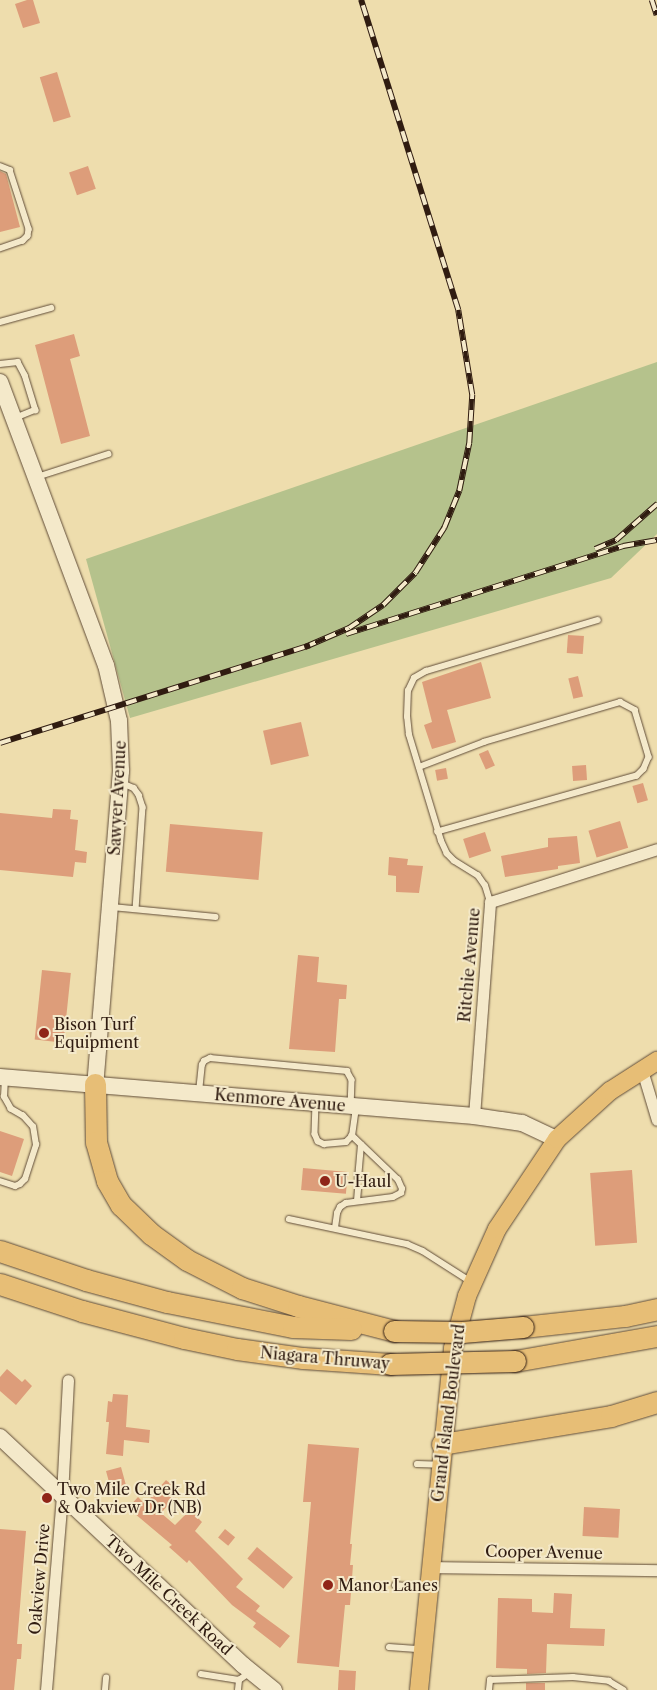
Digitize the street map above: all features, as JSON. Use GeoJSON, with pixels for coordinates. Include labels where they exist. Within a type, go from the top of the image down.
{"type":"FeatureCollection","features":[{"type":"Feature","properties":{"kind":"highway"},"geometry":{"type":"LineString","coordinates":[[95,1084],[96,1142],[107,1181],[122,1205],[152,1234],[186,1260],[242,1288],[298,1306],[394,1331]]}},
{"type":"Feature","properties":{"kind":"highway","name":"Niagara Thruway"},"geometry":{"type":"LineString","coordinates":[[0,1251],[86,1280],[167,1302],[230,1316],[293,1326],[462,1332],[523,1328],[625,1316],[657,1310]]}},
{"type":"Feature","properties":{"kind":"highway","name":"Niagara Thruway"},"geometry":{"type":"LineString","coordinates":[[0,1284],[117,1322],[193,1340],[302,1358],[390,1364],[515,1361],[657,1336]]}},
{"type":"Feature","properties":{"kind":"highway"},"geometry":{"type":"LineString","coordinates":[[515,1361],[582,1361],[657,1352]]}},
{"type":"Feature","properties":{"kind":"highway"},"geometry":{"type":"LineString","coordinates":[[442,1444],[611,1416],[657,1402]]}},
{"type":"Feature","properties":{"kind":"main road","name":"Grand Island Boulevard"},"geometry":{"type":"LineString","coordinates":[[419,1690],[452,1348],[460,1315],[472,1282],[509,1209],[557,1139],[610,1091],[657,1061]]}},
{"type":"Feature","properties":{"kind":"street","name":"Sawyer Avenue"},"geometry":{"type":"LineString","coordinates":[[0,382],[112,685],[121,740],[120,783],[95,1084]]}},
{"type":"Feature","properties":{"kind":"street","name":"Ritchie Avenue"},"geometry":{"type":"LineString","coordinates":[[474,1116],[490,902],[657,849]]}},
{"type":"Feature","properties":{"kind":"street"},"geometry":{"type":"LineString","coordinates":[[642,1070],[657,1120]]}},
{"type":"Feature","properties":{"kind":"street","name":"Kenmore Avenue"},"geometry":{"type":"LineString","coordinates":[[3,1077],[474,1116],[522,1123],[557,1139]]}},
{"type":"Feature","properties":{"kind":"street","name":"Oakview Drive"},"geometry":{"type":"LineString","coordinates":[[46,1690],[62,1495],[68,1380]]}},
{"type":"Feature","properties":{"kind":"street","name":"Two Mile Creek Road"},"geometry":{"type":"LineString","coordinates":[[0,1437],[62,1495],[245,1676],[274,1690]]}},
{"type":"Feature","properties":{"kind":"street","name":"Cooper Avenue"},"geometry":{"type":"LineString","coordinates":[[431,1567],[657,1570]]}},
{"type":"Feature","properties":{"kind":"lane"},"geometry":{"type":"LineString","coordinates":[[0,166],[10,170],[29,229],[28,236],[23,241],[0,249]]}},
{"type":"Feature","properties":{"kind":"lane"},"geometry":{"type":"LineString","coordinates":[[0,322],[51,308]]}},
{"type":"Feature","properties":{"kind":"lane"},"geometry":{"type":"LineString","coordinates":[[0,364],[18,362],[25,375],[36,410],[14,419]]}},
{"type":"Feature","properties":{"kind":"lane"},"geometry":{"type":"LineString","coordinates":[[35,478],[108,454]]}},
{"type":"Feature","properties":{"kind":"lane"},"geometry":{"type":"LineString","coordinates":[[490,902],[485,886],[478,876],[447,854],[438,832],[409,735],[407,717],[408,690],[414,678],[426,671],[598,620]]}},
{"type":"Feature","properties":{"kind":"lane"},"geometry":{"type":"LineString","coordinates":[[418,767],[484,742],[620,702],[635,710],[649,757],[644,769],[636,776],[438,832]]}},
{"type":"Feature","properties":{"kind":"lane"},"geometry":{"type":"LineString","coordinates":[[120,783],[134,788],[139,795],[143,807],[136,909]]}},
{"type":"Feature","properties":{"kind":"lane"},"geometry":{"type":"LineString","coordinates":[[110,907],[216,917]]}},
{"type":"Feature","properties":{"kind":"lane"},"geometry":{"type":"LineString","coordinates":[[199,1093],[202,1065],[204,1061],[210,1058],[347,1071],[352,1080],[353,1106],[352,1136],[346,1142],[337,1144],[318,1141],[315,1134],[316,1103]]}},
{"type":"Feature","properties":{"kind":"lane"},"geometry":{"type":"LineString","coordinates":[[0,1181],[15,1186],[20,1184],[25,1179],[36,1146],[33,1127],[11,1108],[4,1097],[3,1077]]}},
{"type":"Feature","properties":{"kind":"lane"},"geometry":{"type":"LineString","coordinates":[[335,1228],[340,1207],[346,1203],[393,1197],[401,1193],[402,1189],[398,1180],[352,1136]]}},
{"type":"Feature","properties":{"kind":"lane"},"geometry":{"type":"LineString","coordinates":[[358,1180],[361,1145]]}},
{"type":"Feature","properties":{"kind":"lane"},"geometry":{"type":"LineString","coordinates":[[357,1201],[358,1189]]}},
{"type":"Feature","properties":{"kind":"lane"},"geometry":{"type":"LineString","coordinates":[[289,1219],[407,1244],[423,1251],[472,1282]]}},
{"type":"Feature","properties":{"kind":"lane"},"geometry":{"type":"LineString","coordinates":[[417,1464],[440,1466]]}},
{"type":"Feature","properties":{"kind":"lane"},"geometry":{"type":"LineString","coordinates":[[395,1585],[429,1588]]}},
{"type":"Feature","properties":{"kind":"lane"},"geometry":{"type":"LineString","coordinates":[[389,1647],[423,1649]]}},
{"type":"Feature","properties":{"kind":"lane"},"geometry":{"type":"LineString","coordinates":[[201,1674],[245,1676],[238,1690]]}},
{"type":"Feature","properties":{"kind":"lane"},"geometry":{"type":"LineString","coordinates":[[489,1690],[490,1680],[564,1677],[609,1681],[624,1690]]}},
{"type":"Feature","properties":{"kind":"lane"},"geometry":{"type":"LineString","coordinates":[[105,1690],[106,1678]]}},
{"type":"Feature","properties":{"kind":"green space"},"geometry":{"type":"Polygon","coordinates":[[[657,362],[657,534],[611,578],[130,718],[86,559],[657,362]]]}},
{"type":"Feature","properties":{"kind":"building"},"geometry":{"type":"Polygon","coordinates":[[[33,0],[40,23],[23,28],[15,4],[33,0]]]}},
{"type":"Feature","properties":{"kind":"building"},"geometry":{"type":"Polygon","coordinates":[[[57,72],[71,117],[54,122],[40,77],[57,72]]]}},
{"type":"Feature","properties":{"kind":"building"},"geometry":{"type":"Polygon","coordinates":[[[88,166],[96,189],[77,195],[69,173],[88,166]]]}},
{"type":"Feature","properties":{"kind":"building"},"geometry":{"type":"Polygon","coordinates":[[[0,171],[6,174],[20,227],[0,232],[0,171]]]}},
{"type":"Feature","properties":{"kind":"building"},"geometry":{"type":"Polygon","coordinates":[[[74,334],[80,356],[70,359],[90,436],[61,444],[35,345],[74,334]]]}},
{"type":"Feature","properties":{"kind":"building"},"geometry":{"type":"Polygon","coordinates":[[[568,635],[584,636],[583,654],[567,653],[568,635]]]}},
{"type":"Feature","properties":{"kind":"building"},"geometry":{"type":"Polygon","coordinates":[[[481,662],[491,698],[447,710],[456,742],[432,749],[424,725],[432,722],[422,682],[481,662]]]}},
{"type":"Feature","properties":{"kind":"building"},"geometry":{"type":"Polygon","coordinates":[[[578,676],[583,696],[573,699],[568,678],[578,676]]]}},
{"type":"Feature","properties":{"kind":"building"},"geometry":{"type":"Polygon","coordinates":[[[301,722],[309,756],[271,765],[263,731],[301,722]]]}},
{"type":"Feature","properties":{"kind":"building"},"geometry":{"type":"Polygon","coordinates":[[[488,750],[495,766],[486,770],[479,754],[488,750]]]}},
{"type":"Feature","properties":{"kind":"building"},"geometry":{"type":"Polygon","coordinates":[[[586,765],[587,780],[573,781],[572,766],[586,765]]]}},
{"type":"Feature","properties":{"kind":"building"},"geometry":{"type":"Polygon","coordinates":[[[446,768],[448,779],[437,781],[435,770],[446,768]]]}},
{"type":"Feature","properties":{"kind":"building"},"geometry":{"type":"Polygon","coordinates":[[[643,783],[648,800],[637,803],[632,786],[643,783]]]}},
{"type":"Feature","properties":{"kind":"building"},"geometry":{"type":"Polygon","coordinates":[[[53,809],[71,810],[70,819],[78,820],[75,850],[87,852],[86,863],[75,862],[73,877],[0,870],[0,813],[52,818],[53,809]]]}},
{"type":"Feature","properties":{"kind":"building"},"geometry":{"type":"Polygon","coordinates":[[[620,821],[628,848],[597,857],[588,831],[620,821]]]}},
{"type":"Feature","properties":{"kind":"building"},"geometry":{"type":"Polygon","coordinates":[[[170,824],[263,832],[258,880],[166,872],[170,824]]]}},
{"type":"Feature","properties":{"kind":"building"},"geometry":{"type":"Polygon","coordinates":[[[485,832],[491,851],[469,858],[463,839],[485,832]]]}},
{"type":"Feature","properties":{"kind":"building"},"geometry":{"type":"Polygon","coordinates":[[[577,836],[580,863],[558,866],[558,869],[505,877],[501,856],[548,847],[548,838],[577,836]]]}},
{"type":"Feature","properties":{"kind":"building"},"geometry":{"type":"Polygon","coordinates":[[[389,857],[408,859],[407,865],[423,866],[419,893],[396,892],[396,876],[388,875],[389,857]]]}},
{"type":"Feature","properties":{"kind":"building"},"geometry":{"type":"Polygon","coordinates":[[[298,955],[319,957],[317,982],[347,985],[346,999],[339,999],[335,1052],[289,1049],[298,955]]]}},
{"type":"Feature","properties":{"kind":"building"},"geometry":{"type":"Polygon","coordinates":[[[42,970],[71,973],[64,1043],[35,1040],[42,970]]]}},
{"type":"Feature","properties":{"kind":"building"},"geometry":{"type":"Polygon","coordinates":[[[0,1131],[24,1139],[12,1176],[0,1172],[0,1131]]]}},
{"type":"Feature","properties":{"kind":"building","name":"U-Haul"},"geometry":{"type":"Polygon","coordinates":[[[303,1168],[348,1172],[346,1194],[301,1190],[303,1168]]]}},
{"type":"Feature","properties":{"kind":"building"},"geometry":{"type":"Polygon","coordinates":[[[632,1170],[637,1243],[595,1246],[590,1173],[632,1170]]]}},
{"type":"Feature","properties":{"kind":"building"},"geometry":{"type":"Polygon","coordinates":[[[7,1369],[22,1382],[25,1379],[32,1386],[16,1405],[0,1391],[0,1377],[7,1369]]]}},
{"type":"Feature","properties":{"kind":"building"},"geometry":{"type":"Polygon","coordinates":[[[113,1394],[128,1395],[126,1427],[150,1430],[149,1443],[124,1440],[123,1456],[106,1454],[109,1422],[106,1422],[108,1401],[112,1402],[113,1394]]]}},
{"type":"Feature","properties":{"kind":"building","name":"Manor Lanes"},"geometry":{"type":"Polygon","coordinates":[[[308,1444],[359,1448],[350,1544],[352,1544],[350,1565],[353,1565],[350,1605],[345,1605],[339,1667],[297,1663],[311,1502],[303,1502],[308,1444]]]}},
{"type":"Feature","properties":{"kind":"building"},"geometry":{"type":"Polygon","coordinates":[[[121,1467],[127,1489],[108,1494],[105,1483],[109,1482],[106,1471],[121,1467]]]}},
{"type":"Feature","properties":{"kind":"building"},"geometry":{"type":"Polygon","coordinates":[[[166,1480],[180,1492],[161,1513],[175,1525],[190,1510],[202,1522],[195,1531],[243,1579],[236,1587],[260,1606],[256,1611],[290,1636],[280,1648],[253,1627],[256,1623],[232,1605],[189,1560],[187,1563],[169,1547],[172,1545],[128,1508],[138,1497],[145,1504],[166,1480]]]}},
{"type":"Feature","properties":{"kind":"building"},"geometry":{"type":"Polygon","coordinates":[[[584,1507],[620,1509],[618,1538],[582,1536],[584,1507]]]}},
{"type":"Feature","properties":{"kind":"building"},"geometry":{"type":"Polygon","coordinates":[[[0,1529],[26,1531],[17,1644],[22,1644],[21,1659],[17,1659],[14,1690],[0,1690],[0,1529]]]}},
{"type":"Feature","properties":{"kind":"building"},"geometry":{"type":"Polygon","coordinates":[[[225,1529],[235,1537],[228,1546],[218,1538],[225,1529]]]}},
{"type":"Feature","properties":{"kind":"building"},"geometry":{"type":"Polygon","coordinates":[[[257,1547],[293,1577],[283,1589],[247,1558],[257,1547]]]}},
{"type":"Feature","properties":{"kind":"building"},"geometry":{"type":"Polygon","coordinates":[[[554,1593],[572,1594],[570,1628],[605,1629],[604,1646],[547,1644],[546,1673],[527,1674],[527,1669],[496,1668],[498,1598],[532,1599],[532,1612],[553,1613],[554,1593]]]}},
{"type":"Feature","properties":{"kind":"building"},"geometry":{"type":"Polygon","coordinates":[[[339,1670],[356,1671],[355,1690],[338,1690],[339,1670]]]}},
{"type":"Feature","properties":{"kind":"building"},"geometry":{"type":"Polygon","coordinates":[[[526,1683],[545,1683],[545,1690],[526,1690],[526,1683]]]}},
{"type":"Feature","properties":{"kind":"railway"},"geometry":{"type":"LineString","coordinates":[[305,647],[349,628],[383,605],[415,573],[444,528],[459,491],[469,443],[472,395],[458,310],[361,0]]}},
{"type":"Feature","properties":{"kind":"railway"},"geometry":{"type":"LineString","coordinates":[[652,0],[657,15]]}},
{"type":"Feature","properties":{"kind":"railway"},"geometry":{"type":"LineString","coordinates":[[595,549],[616,540],[657,504]]}},
{"type":"Feature","properties":{"kind":"railway"},"geometry":{"type":"LineString","coordinates":[[346,634],[623,546],[657,540]]}},
{"type":"Feature","properties":{"kind":"railway"},"geometry":{"type":"LineString","coordinates":[[0,743],[310,645]]}},
{"type":"Feature","properties":{"kind":"place","name":"Bison Turf Equipment"},"geometry":{"type":"Point","coordinates":[44,1033]}},
{"type":"Feature","properties":{"kind":"place","name":"U-Haul"},"geometry":{"type":"Point","coordinates":[325,1181]}},
{"type":"Feature","properties":{"kind":"place","name":"Two Mile Creek Rd & Oakview Dr (NB)"},"geometry":{"type":"Point","coordinates":[47,1498]}},
{"type":"Feature","properties":{"kind":"place","name":"Manor Lanes"},"geometry":{"type":"Point","coordinates":[328,1585]}}]}
